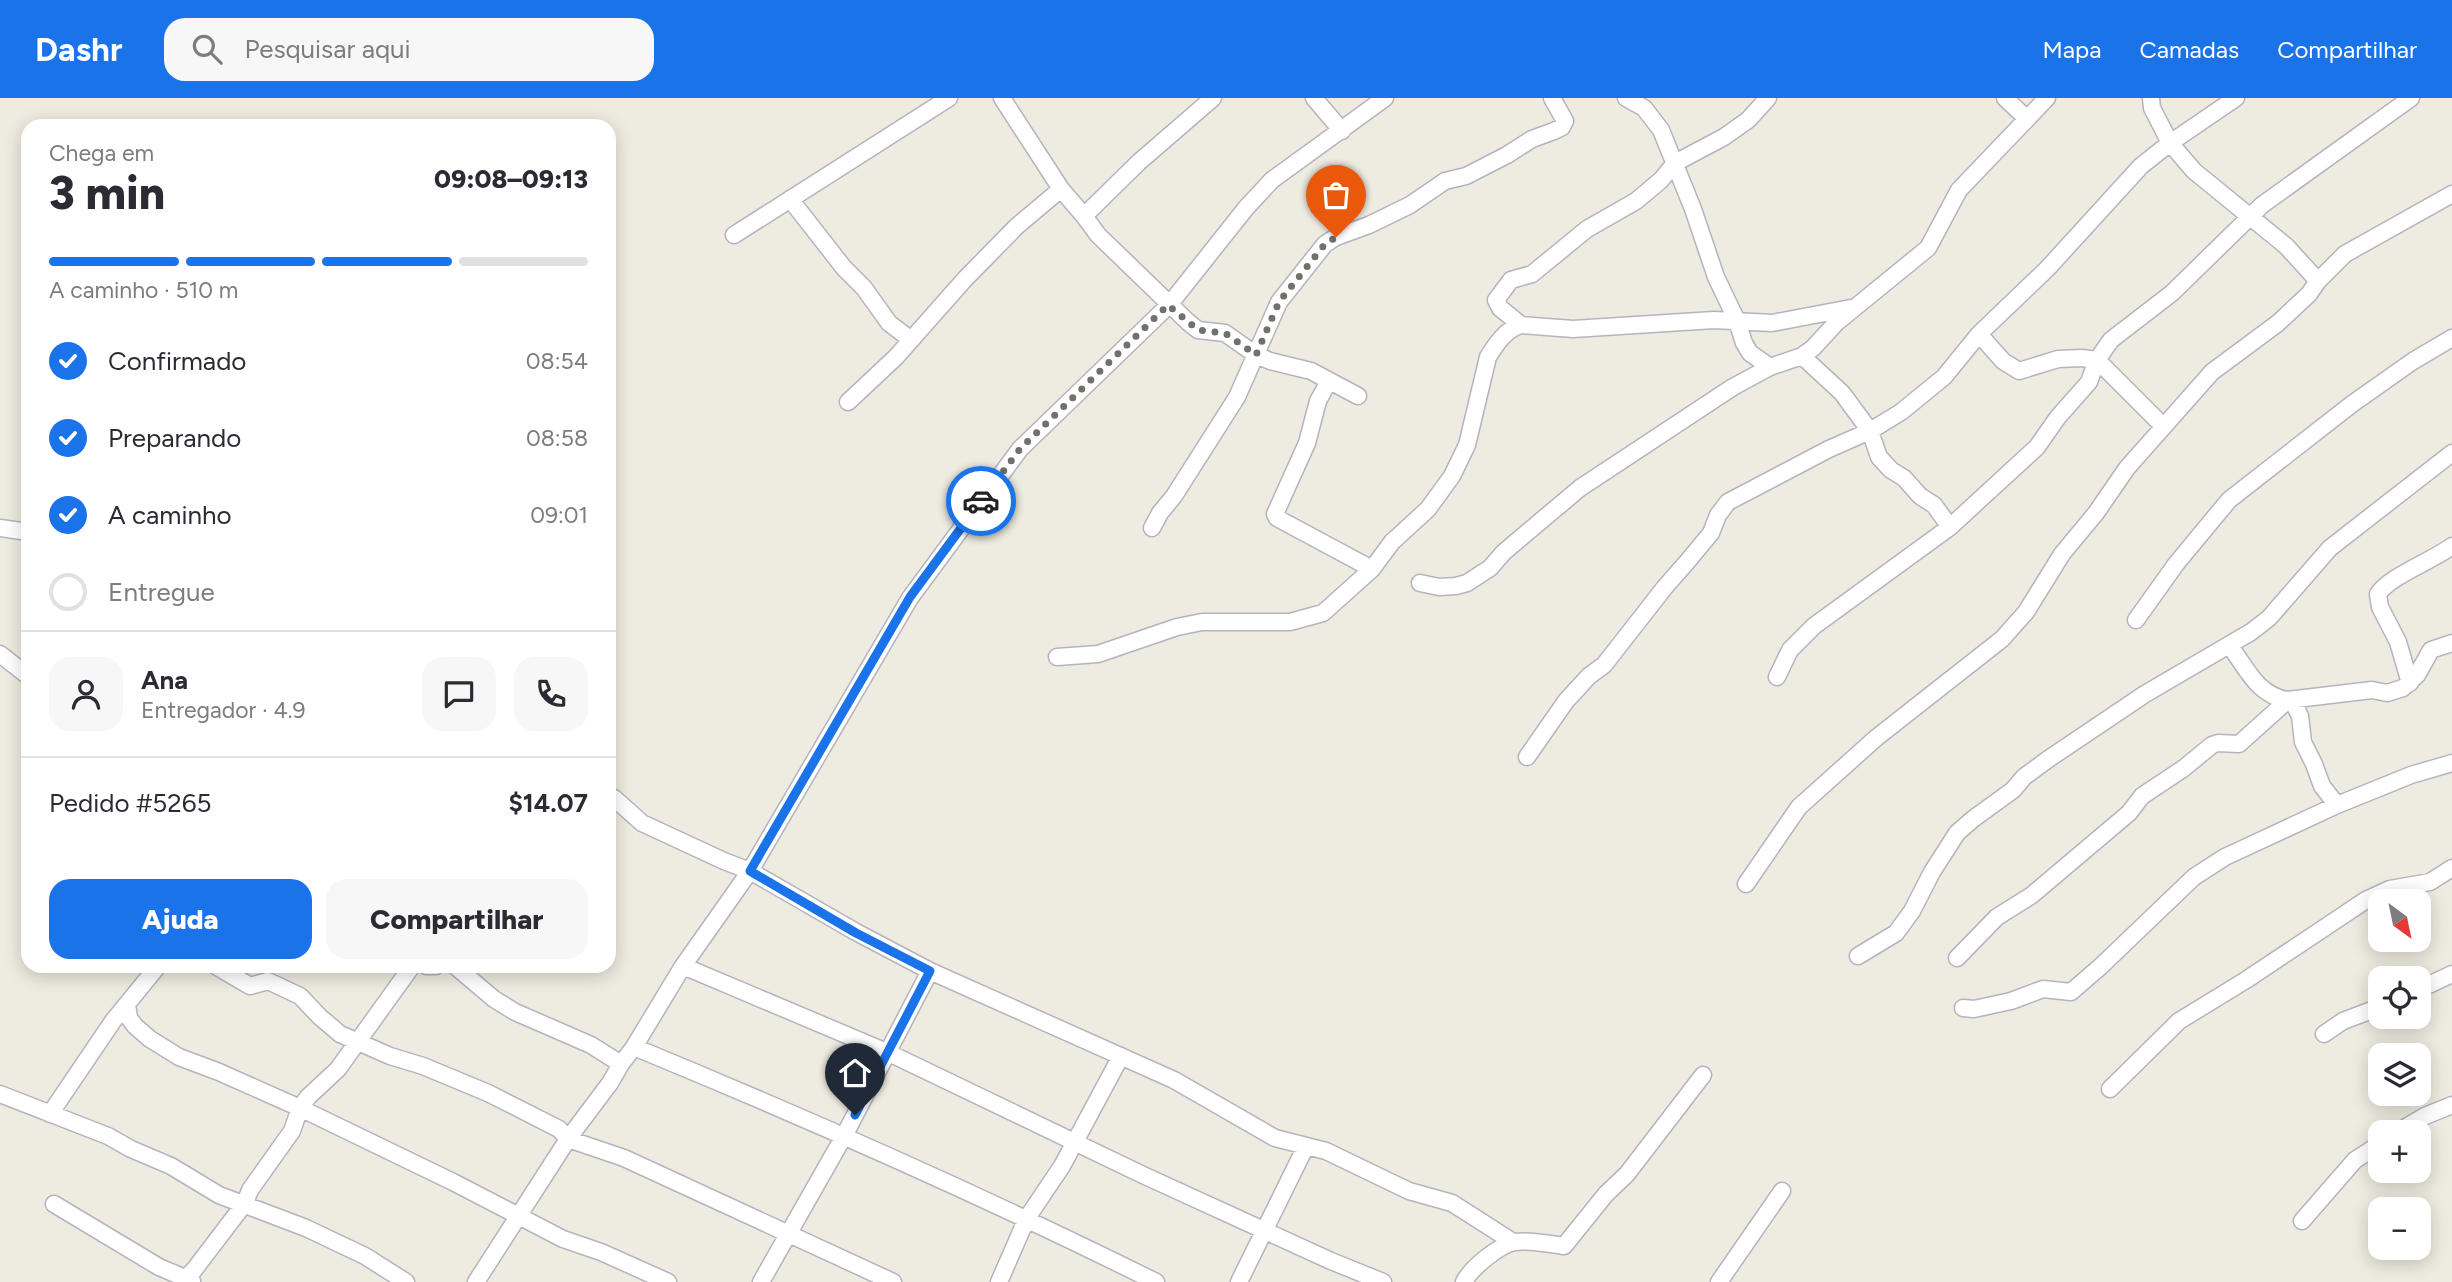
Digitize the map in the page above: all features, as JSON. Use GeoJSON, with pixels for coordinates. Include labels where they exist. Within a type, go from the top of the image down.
{"type":"FeatureCollection","features":[{"type":"Feature","properties":{"kind":"street"},"geometry":{"type":"LineString","coordinates":[[734,235],[949,98]]}},
{"type":"Feature","properties":{"kind":"street"},"geometry":{"type":"LineString","coordinates":[[1002,98],[1061,189],[1098,235],[1144,278],[1168,305],[1198,330],[1225,333],[1256,355],[1311,371],[1358,396]]}},
{"type":"Feature","properties":{"kind":"street"},"geometry":{"type":"LineString","coordinates":[[1084,216],[1139,162],[1213,98]]}},
{"type":"Feature","properties":{"kind":"street"},"geometry":{"type":"LineString","coordinates":[[1314,98],[1342,131]]}},
{"type":"Feature","properties":{"kind":"street"},"geometry":{"type":"LineString","coordinates":[[475,1282],[568,1139],[634,1047],[683,966],[750,871],[910,597],[1020,449],[1168,305],[1272,180],[1385,98]]}},
{"type":"Feature","properties":{"kind":"street"},"geometry":{"type":"LineString","coordinates":[[1152,528],[1237,397],[1279,302],[1325,244],[1410,205],[1445,181],[1466,176],[1532,139],[1562,127],[1565,121],[1552,98]]}},
{"type":"Feature","properties":{"kind":"street"},"geometry":{"type":"LineString","coordinates":[[1626,98],[1644,108],[1661,130],[1693,209],[1716,277],[1750,353],[1770,367]]}},
{"type":"Feature","properties":{"kind":"street"},"geometry":{"type":"LineString","coordinates":[[1521,325],[1500,308],[1496,300],[1511,280],[1532,274],[1587,229],[1636,201],[1661,180],[1675,163],[1748,120],[1768,98]]}},
{"type":"Feature","properties":{"kind":"street"},"geometry":{"type":"LineString","coordinates":[[2005,98],[2026,118]]}},
{"type":"Feature","properties":{"kind":"street"},"geometry":{"type":"LineString","coordinates":[[1420,583],[1439,587],[1467,583],[1490,568],[1504,552],[1580,488],[1703,406],[1770,367],[1802,356],[1813,348],[1854,307],[1928,248],[1959,190],[2047,98]]}},
{"type":"Feature","properties":{"kind":"street"},"geometry":{"type":"LineString","coordinates":[[2151,98],[2152,108],[2170,143],[2194,171],[2286,246],[2318,281]]}},
{"type":"Feature","properties":{"kind":"street"},"geometry":{"type":"LineString","coordinates":[[1527,757],[1566,701],[1589,676],[1604,665],[1711,533],[1718,514],[1728,502],[1901,412],[1944,377],[1979,334],[2047,269],[2141,166],[2236,98]]}},
{"type":"Feature","properties":{"kind":"street"},"geometry":{"type":"LineString","coordinates":[[1777,677],[1790,650],[1814,626],[1951,527],[2037,447],[2058,417],[2089,382],[2097,360],[2111,340],[2172,293],[2262,205],[2411,98]]}},
{"type":"Feature","properties":{"kind":"street"},"geometry":{"type":"LineString","coordinates":[[848,402],[896,357],[1017,226],[1061,189]]}},
{"type":"Feature","properties":{"kind":"street"},"geometry":{"type":"LineString","coordinates":[[1746,884],[1799,807],[1876,738],[2002,639],[2014,626],[2026,612],[2062,554],[2096,513],[2127,468],[2212,372],[2278,323],[2346,254],[2452,194]]}},
{"type":"Feature","properties":{"kind":"street"},"geometry":{"type":"LineString","coordinates":[[790,199],[844,268],[864,288],[889,323],[910,339]]}},
{"type":"Feature","properties":{"kind":"street"},"geometry":{"type":"LineString","coordinates":[[1057,657],[1098,654],[1177,627],[1202,622],[1290,622],[1323,613],[1372,569],[1392,542],[1427,509],[1452,476],[1467,445],[1488,357],[1513,327],[1521,325],[1573,329],[1714,320],[1772,323],[1854,307]]}},
{"type":"Feature","properties":{"kind":"street"},"geometry":{"type":"LineString","coordinates":[[1979,334],[2003,361],[2019,371],[2058,359],[2097,360],[2163,426]]}},
{"type":"Feature","properties":{"kind":"street"},"geometry":{"type":"LineString","coordinates":[[2136,620],[2176,564],[2229,500],[2352,404],[2413,361],[2452,338]]}},
{"type":"Feature","properties":{"kind":"street"},"geometry":{"type":"LineString","coordinates":[[1802,356],[1842,393],[1870,430],[1879,457],[1920,496],[1934,505],[1951,527]]}},
{"type":"Feature","properties":{"kind":"street"},"geometry":{"type":"LineString","coordinates":[[1329,381],[1318,401],[1307,443],[1275,514],[1277,518],[1372,569]]}},
{"type":"Feature","properties":{"kind":"street"},"geometry":{"type":"LineString","coordinates":[[1858,956],[1896,933],[1958,833],[1973,819],[2013,790],[2024,777],[2056,753],[2145,694],[2230,646],[2269,618],[2330,548],[2452,453]]}},
{"type":"Feature","properties":{"kind":"street"},"geometry":{"type":"LineString","coordinates":[[0,528],[21,531]]}},
{"type":"Feature","properties":{"kind":"street"},"geometry":{"type":"LineString","coordinates":[[2410,683],[2398,642],[2380,607],[2378,594],[2384,586],[2452,546]]}},
{"type":"Feature","properties":{"kind":"street"},"geometry":{"type":"LineString","coordinates":[[2230,646],[2262,689],[2274,698],[2290,700],[2372,690],[2387,693],[2410,683],[2431,650],[2452,643]]}},
{"type":"Feature","properties":{"kind":"street"},"geometry":{"type":"LineString","coordinates":[[0,654],[21,670]]}},
{"type":"Feature","properties":{"kind":"street"},"geometry":{"type":"LineString","coordinates":[[2290,700],[2300,716],[2303,742],[2322,786],[2337,805]]}},
{"type":"Feature","properties":{"kind":"street"},"geometry":{"type":"LineString","coordinates":[[1957,958],[1982,930],[2032,895],[2129,813],[2142,796],[2184,768],[2212,745],[2239,744],[2290,700]]}},
{"type":"Feature","properties":{"kind":"street"},"geometry":{"type":"LineString","coordinates":[[1963,1008],[1974,1009],[2011,1001],[2043,989],[2071,992],[2194,877],[2225,856],[2337,805],[2411,775],[2452,763]]}},
{"type":"Feature","properties":{"kind":"street"},"geometry":{"type":"LineString","coordinates":[[616,800],[642,822],[689,846],[750,871],[856,933],[930,971],[1174,1080],[1275,1138],[1326,1151],[1409,1191],[1452,1203],[1513,1242],[1564,1246],[1606,1194],[1627,1174],[1703,1076]]}},
{"type":"Feature","properties":{"kind":"street"},"geometry":{"type":"LineString","coordinates":[[2110,1089],[2179,1021],[2366,900],[2390,889],[2430,882],[2452,868]]}},
{"type":"Feature","properties":{"kind":"street"},"geometry":{"type":"LineString","coordinates":[[683,966],[889,1053],[989,1099],[1074,1143],[1331,1261],[1383,1282]]}},
{"type":"Feature","properties":{"kind":"street"},"geometry":{"type":"LineString","coordinates":[[761,1282],[844,1136],[930,971]]}},
{"type":"Feature","properties":{"kind":"street"},"geometry":{"type":"LineString","coordinates":[[50,1114],[113,1021],[152,973]]}},
{"type":"Feature","properties":{"kind":"street"},"geometry":{"type":"LineString","coordinates":[[228,973],[250,986],[268,981],[300,996],[340,1034],[488,1093],[559,1129],[568,1139],[624,1158],[893,1282]]}},
{"type":"Feature","properties":{"kind":"street"},"geometry":{"type":"LineString","coordinates":[[54,1204],[187,1281],[245,1203],[250,1190],[292,1131],[300,1108],[338,1069],[407,973]]}},
{"type":"Feature","properties":{"kind":"street"},"geometry":{"type":"LineString","coordinates":[[477,973],[494,999],[515,1012],[591,1045],[621,1065]]}},
{"type":"Feature","properties":{"kind":"street"},"geometry":{"type":"LineString","coordinates":[[2431,984],[2452,974]]}},
{"type":"Feature","properties":{"kind":"street"},"geometry":{"type":"LineString","coordinates":[[127,1004],[129,1018],[135,1026],[179,1057],[300,1108],[563,1239],[601,1252],[668,1282]]}},
{"type":"Feature","properties":{"kind":"street"},"geometry":{"type":"LineString","coordinates":[[2324,1034],[2343,1021],[2368,1012]]}},
{"type":"Feature","properties":{"kind":"street"},"geometry":{"type":"LineString","coordinates":[[634,1047],[798,1114],[1027,1218],[1156,1282]]}},
{"type":"Feature","properties":{"kind":"street"},"geometry":{"type":"LineString","coordinates":[[999,1282],[1027,1218],[1062,1166],[1121,1056]]}},
{"type":"Feature","properties":{"kind":"street"},"geometry":{"type":"LineString","coordinates":[[0,1094],[108,1136],[171,1166],[219,1195],[306,1227],[365,1256],[406,1282]]}},
{"type":"Feature","properties":{"kind":"street"},"geometry":{"type":"LineString","coordinates":[[2418,1120],[2452,1105]]}},
{"type":"Feature","properties":{"kind":"street"},"geometry":{"type":"LineString","coordinates":[[1239,1282],[1306,1146]]}},
{"type":"Feature","properties":{"kind":"street"},"geometry":{"type":"LineString","coordinates":[[2302,1221],[2355,1160],[2368,1152]]}},
{"type":"Feature","properties":{"kind":"street"},"geometry":{"type":"LineString","coordinates":[[1719,1282],[1782,1191]]}},
{"type":"Feature","properties":{"kind":"street"},"geometry":{"type":"LineString","coordinates":[[1464,1282],[1469,1272],[1479,1263],[1513,1242]]}},
{"type":"Feature","properties":{"kind":"way so far"},"geometry":{"type":"LineString","coordinates":[[981,501],[1020,449],[1168,305],[1198,330],[1225,333],[1256,355],[1279,302],[1325,244],[1336,237]]}},
{"type":"Feature","properties":{"kind":"route"},"geometry":{"type":"LineString","coordinates":[[855,1115],[930,971],[856,933],[750,871],[910,597],[981,501]]}}]}
